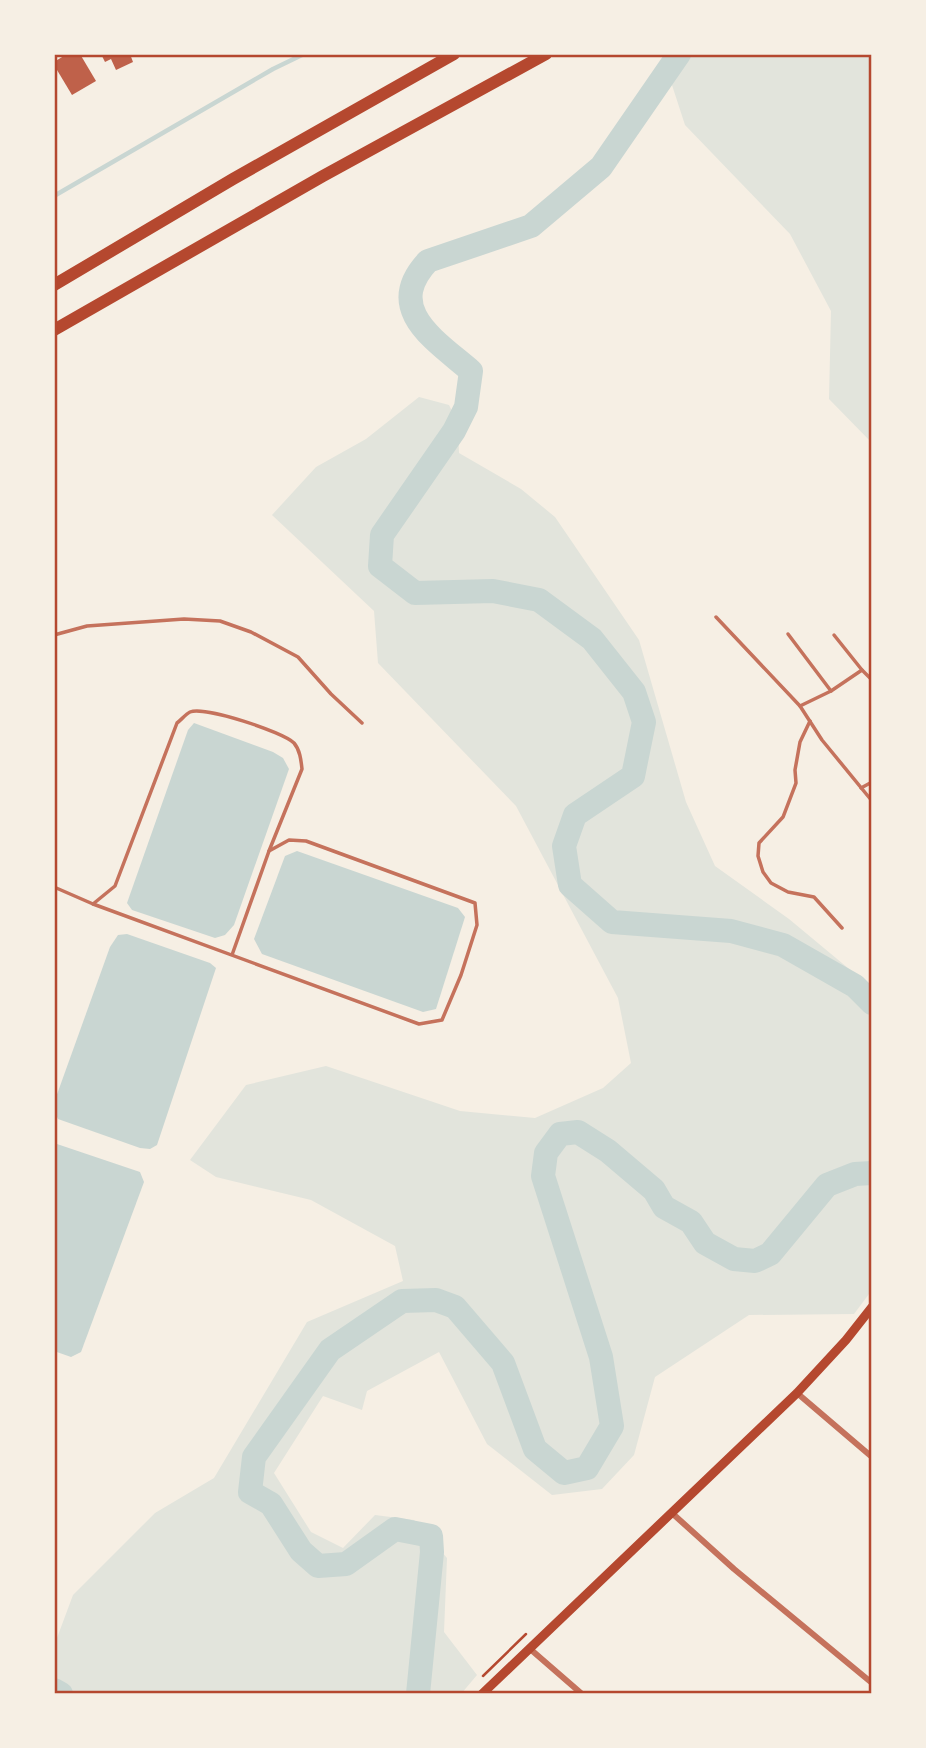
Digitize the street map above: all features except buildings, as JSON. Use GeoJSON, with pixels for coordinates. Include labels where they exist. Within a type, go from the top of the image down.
{"type":"FeatureCollection","features":[{"type":"Feature","properties":{"kind":"highway"},"geometry":{"type":"LineString","coordinates":[[54,285],[233,179],[454,54]]}},
{"type":"Feature","properties":{"kind":"highway"},"geometry":{"type":"LineString","coordinates":[[54,330],[323,176],[546,54]]}},
{"type":"Feature","properties":{"kind":"main road"},"geometry":{"type":"LineString","coordinates":[[482,1694],[797,1393],[872,1307]]}},
{"type":"Feature","properties":{"kind":"street"},"geometry":{"type":"LineString","coordinates":[[797,1393],[872,1457]]}},
{"type":"Feature","properties":{"kind":"street"},"geometry":{"type":"LineString","coordinates":[[673,1514],[872,1684]]}},
{"type":"Feature","properties":{"kind":"street"},"geometry":{"type":"LineString","coordinates":[[529,1648],[582,1694]]}},
{"type":"Feature","properties":{"kind":"lane"},"geometry":{"type":"LineString","coordinates":[[716,617],[800,706],[872,801]]}},
{"type":"Feature","properties":{"kind":"lane"},"geometry":{"type":"LineString","coordinates":[[54,635],[87,626],[184,620],[220,621],[251,632],[298,657],[362,723]]}},
{"type":"Feature","properties":{"kind":"lane"},"geometry":{"type":"LineString","coordinates":[[788,634],[831,691]]}},
{"type":"Feature","properties":{"kind":"lane"},"geometry":{"type":"LineString","coordinates":[[834,635],[872,680]]}},
{"type":"Feature","properties":{"kind":"lane"},"geometry":{"type":"LineString","coordinates":[[800,706],[831,691],[862,670]]}},
{"type":"Feature","properties":{"kind":"lane"},"geometry":{"type":"LineString","coordinates":[[93,904],[115,886],[177,723],[190,712],[206,711],[243,720],[293,742],[301,756],[302,769],[232,955]]}},
{"type":"Feature","properties":{"kind":"lane"},"geometry":{"type":"LineString","coordinates":[[810,721],[800,742],[796,783],[783,817],[759,843],[758,856],[763,872],[771,883],[788,891],[814,897],[842,928]]}},
{"type":"Feature","properties":{"kind":"lane"},"geometry":{"type":"LineString","coordinates":[[861,788],[872,782]]}},
{"type":"Feature","properties":{"kind":"lane"},"geometry":{"type":"LineString","coordinates":[[54,887],[93,904],[419,1024],[442,1020],[461,975],[477,925],[475,903],[306,841],[289,840],[270,851]]}},
{"type":"Feature","properties":{"kind":"shaded area"},"geometry":{"type":"Polygon","coordinates":[[[688,54],[872,54],[872,447],[871,442],[829,399],[831,311],[790,234],[685,125],[671,82],[688,54]]]}},
{"type":"Feature","properties":{"kind":"shaded area"},"geometry":{"type":"Polygon","coordinates":[[[419,397],[449,405],[458,423],[459,453],[521,489],[555,517],[639,640],[686,802],[715,866],[789,919],[872,988],[872,1290],[854,1314],[749,1315],[655,1377],[634,1455],[602,1489],[552,1495],[487,1444],[439,1352],[367,1391],[362,1410],[323,1396],[274,1473],[311,1532],[343,1548],[375,1515],[414,1520],[447,1558],[444,1632],[477,1675],[461,1694],[54,1694],[54,1646],[73,1595],[155,1513],[214,1478],[307,1322],[403,1281],[395,1246],[311,1200],[216,1177],[190,1160],[246,1085],[326,1066],[460,1111],[535,1118],[603,1088],[631,1063],[618,998],[516,806],[378,663],[374,611],[272,515],[316,467],[366,439],[419,397]]]}},
{"type":"Feature","properties":{"kind":"shaded area"},"geometry":{"type":"Polygon","coordinates":[[[194,723],[273,752],[283,758],[289,769],[234,925],[225,935],[215,938],[132,910],[127,903],[188,730],[194,723]]]}},
{"type":"Feature","properties":{"kind":"shaded area"},"geometry":{"type":"Polygon","coordinates":[[[297,851],[458,908],[465,917],[436,1009],[423,1012],[262,954],[254,939],[285,856],[297,851]]]}},
{"type":"Feature","properties":{"kind":"shaded area"},"geometry":{"type":"Polygon","coordinates":[[[127,934],[210,963],[216,968],[157,1145],[150,1149],[140,1148],[58,1119],[54,1111],[55,1100],[110,947],[118,935],[127,934]]]}},
{"type":"Feature","properties":{"kind":"shaded area"},"geometry":{"type":"Polygon","coordinates":[[[54,1143],[140,1172],[144,1182],[81,1352],[71,1357],[54,1351],[54,1143]]]}},
{"type":"Feature","properties":{"kind":"waterway"},"geometry":{"type":"LineString","coordinates":[[54,196],[273,69],[304,54]]}},
{"type":"Feature","properties":{"kind":"waterway"},"geometry":{"type":"LineString","coordinates":[[679,54],[601,167],[531,226],[428,261],[415,278],[411,294],[412,309],[419,322],[471,371],[466,407],[454,431],[382,535],[380,566],[415,593],[493,591],[539,600],[592,639],[634,692],[644,722],[633,776],[575,815],[564,846],[570,885],[612,922],[731,931],[783,945],[855,986],[872,1003]]}},
{"type":"Feature","properties":{"kind":"waterway"},"geometry":{"type":"LineString","coordinates":[[418,1694],[432,1552],[431,1536],[395,1529],[346,1564],[318,1566],[301,1551],[271,1504],[250,1492],[254,1457],[330,1350],[402,1301],[436,1300],[455,1307],[503,1363],[535,1449],[564,1473],[587,1468],[612,1426],[601,1357],[543,1176],[546,1153],[560,1134],[578,1132],[608,1151],[654,1190],[664,1207],[691,1222],[705,1243],[734,1259],[755,1261],[770,1254],[827,1185],[855,1174],[872,1173]]}},
{"type":"Feature","properties":{"kind":"waterway"},"geometry":{"type":"LineString","coordinates":[[54,1690],[61,1694]]}}]}
